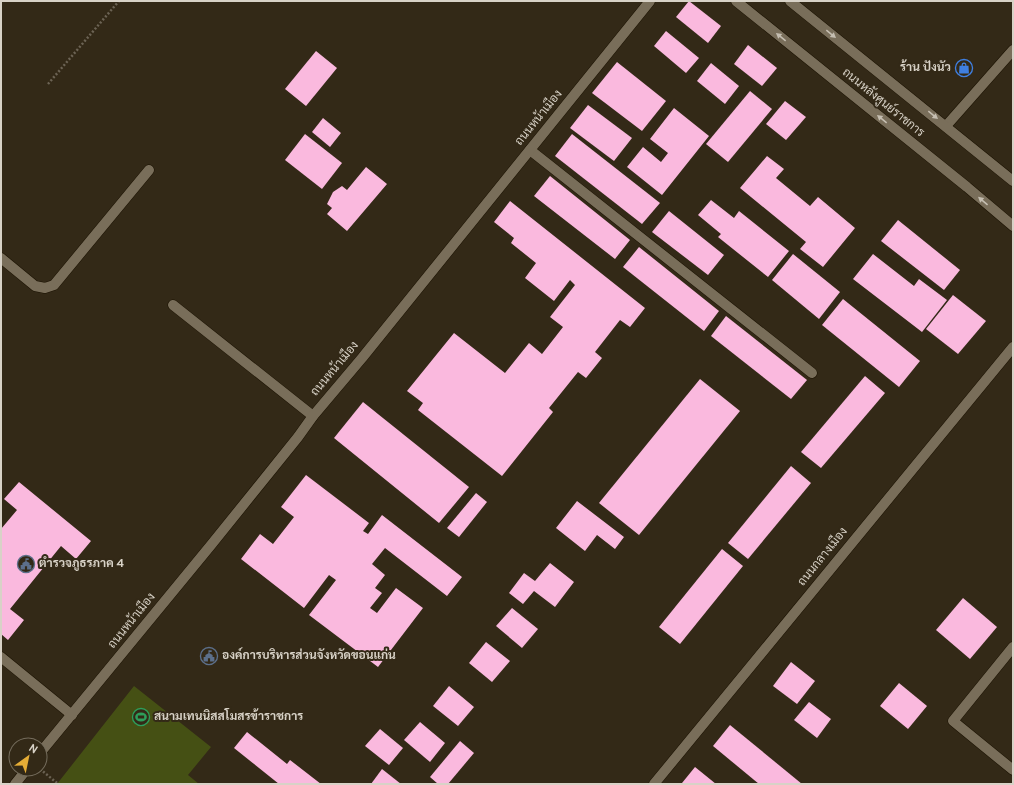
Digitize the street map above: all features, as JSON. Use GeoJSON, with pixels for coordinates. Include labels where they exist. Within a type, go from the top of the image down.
{"type":"FeatureCollection","features":[{"type":"Feature","properties":{"kind":"street","name":"ถนนหน้าเมือง"},"geometry":{"type":"LineString","coordinates":[[48,743],[216,539],[298,437],[313,416],[362,358],[650,1]]}},
{"type":"Feature","properties":{"kind":"street","name":"ถนนหลังศูนย์ราชการ"},"geometry":{"type":"LineString","coordinates":[[736,1],[967,187],[1013,226]]}},
{"type":"Feature","properties":{"kind":"street","name":"ถนนหลังศูนย์ราชการ"},"geometry":{"type":"LineString","coordinates":[[790,1],[1013,181]]}},
{"type":"Feature","properties":{"kind":"street"},"geometry":{"type":"LineString","coordinates":[[946,126],[1013,50]]}},
{"type":"Feature","properties":{"kind":"street"},"geometry":{"type":"LineString","coordinates":[[530,150],[812,373]]}},
{"type":"Feature","properties":{"kind":"street"},"geometry":{"type":"LineString","coordinates":[[1,258],[35,286],[45,288],[54,285],[149,170]]}},
{"type":"Feature","properties":{"kind":"street"},"geometry":{"type":"LineString","coordinates":[[173,305],[313,416]]}},
{"type":"Feature","properties":{"kind":"street","name":"ถนนกลางเมือง"},"geometry":{"type":"LineString","coordinates":[[654,784],[1013,347]]}},
{"type":"Feature","properties":{"kind":"street"},"geometry":{"type":"LineString","coordinates":[[1013,647],[953,721],[1013,770]]}},
{"type":"Feature","properties":{"kind":"street"},"geometry":{"type":"LineString","coordinates":[[1,657],[72,714]]}},
{"type":"Feature","properties":{"kind":"path"},"geometry":{"type":"LineString","coordinates":[[48,84],[119,1]]}},
{"type":"Feature","properties":{"kind":"path"},"geometry":{"type":"LineString","coordinates":[[48,776],[58,783]]}},
{"type":"Feature","properties":{"kind":"green space","name":"สนามเทนนิสสโมสรข้าราชการ"},"geometry":{"type":"Polygon","coordinates":[[[134,686],[211,747],[188,775],[199,784],[57,784],[134,686]]]}},
{"type":"Feature","properties":{"kind":"building"},"geometry":{"type":"Polygon","coordinates":[[[689,1],[721,26],[708,43],[676,17],[689,1]]]}},
{"type":"Feature","properties":{"kind":"building"},"geometry":{"type":"Polygon","coordinates":[[[666,31],[699,58],[686,73],[654,46],[666,31]]]}},
{"type":"Feature","properties":{"kind":"building"},"geometry":{"type":"Polygon","coordinates":[[[748,45],[777,68],[762,86],[734,64],[748,45]]]}},
{"type":"Feature","properties":{"kind":"building"},"geometry":{"type":"Polygon","coordinates":[[[316,51],[337,68],[306,106],[285,89],[316,51]]]}},
{"type":"Feature","properties":{"kind":"building"},"geometry":{"type":"Polygon","coordinates":[[[617,62],[666,101],[642,131],[592,93],[617,62]]]}},
{"type":"Feature","properties":{"kind":"building"},"geometry":{"type":"Polygon","coordinates":[[[711,63],[739,86],[725,104],[697,81],[711,63]]]}},
{"type":"Feature","properties":{"kind":"building"},"geometry":{"type":"Polygon","coordinates":[[[750,91],[772,109],[728,162],[706,144],[750,91]]]}},
{"type":"Feature","properties":{"kind":"building"},"geometry":{"type":"Polygon","coordinates":[[[785,101],[806,117],[786,140],[766,124],[785,101]]]}},
{"type":"Feature","properties":{"kind":"building"},"geometry":{"type":"Polygon","coordinates":[[[588,105],[632,138],[614,161],[570,128],[588,105]]]}},
{"type":"Feature","properties":{"kind":"building"},"geometry":{"type":"Polygon","coordinates":[[[674,108],[709,136],[662,195],[627,167],[643,147],[661,162],[668,153],[650,139],[674,108]]]}},
{"type":"Feature","properties":{"kind":"building"},"geometry":{"type":"Polygon","coordinates":[[[323,118],[341,133],[330,147],[312,132],[323,118]]]}},
{"type":"Feature","properties":{"kind":"building"},"geometry":{"type":"Polygon","coordinates":[[[305,134],[342,163],[322,189],[285,160],[305,134]]]}},
{"type":"Feature","properties":{"kind":"building"},"geometry":{"type":"Polygon","coordinates":[[[572,134],[660,203],[642,224],[555,156],[572,134]]]}},
{"type":"Feature","properties":{"kind":"building"},"geometry":{"type":"Polygon","coordinates":[[[767,156],[784,169],[776,178],[810,206],[818,197],[855,228],[823,267],[800,249],[806,242],[740,188],[767,156]]]}},
{"type":"Feature","properties":{"kind":"building"},"geometry":{"type":"Polygon","coordinates":[[[366,167],[387,184],[347,231],[327,214],[332,208],[327,204],[333,192],[342,186],[347,190],[366,167]]]}},
{"type":"Feature","properties":{"kind":"building"},"geometry":{"type":"Polygon","coordinates":[[[550,176],[630,240],[615,259],[534,196],[550,176]]]}},
{"type":"Feature","properties":{"kind":"building"},"geometry":{"type":"Polygon","coordinates":[[[711,200],[734,218],[739,211],[789,251],[768,277],[718,237],[721,234],[698,215],[711,200]]]}},
{"type":"Feature","properties":{"kind":"building"},"geometry":{"type":"Polygon","coordinates":[[[510,201],[645,308],[630,327],[620,320],[595,352],[602,358],[586,378],[578,372],[549,408],[553,412],[502,476],[418,410],[423,403],[407,391],[454,333],[505,373],[529,343],[542,354],[563,327],[550,317],[575,285],[570,280],[554,301],[525,278],[536,263],[511,243],[514,238],[494,222],[510,201]]]}},
{"type":"Feature","properties":{"kind":"building"},"geometry":{"type":"Polygon","coordinates":[[[669,211],[724,255],[708,275],[652,232],[669,211]]]}},
{"type":"Feature","properties":{"kind":"building"},"geometry":{"type":"Polygon","coordinates":[[[898,220],[960,270],[944,290],[881,241],[898,220]]]}},
{"type":"Feature","properties":{"kind":"building"},"geometry":{"type":"Polygon","coordinates":[[[639,247],[719,311],[704,331],[623,267],[639,247]]]}},
{"type":"Feature","properties":{"kind":"building"},"geometry":{"type":"Polygon","coordinates":[[[793,254],[840,292],[819,319],[772,280],[793,254]]]}},
{"type":"Feature","properties":{"kind":"building"},"geometry":{"type":"Polygon","coordinates":[[[873,254],[914,286],[919,279],[947,300],[922,332],[853,279],[873,254]]]}},
{"type":"Feature","properties":{"kind":"building"},"geometry":{"type":"Polygon","coordinates":[[[953,295],[986,321],[958,354],[926,329],[953,295]]]}},
{"type":"Feature","properties":{"kind":"building"},"geometry":{"type":"Polygon","coordinates":[[[843,299],[920,361],[899,387],[822,325],[843,299]]]}},
{"type":"Feature","properties":{"kind":"building"},"geometry":{"type":"Polygon","coordinates":[[[726,316],[807,380],[791,399],[711,336],[726,316]]]}},
{"type":"Feature","properties":{"kind":"building"},"geometry":{"type":"Polygon","coordinates":[[[865,376],[885,393],[821,468],[801,452],[865,376]]]}},
{"type":"Feature","properties":{"kind":"building"},"geometry":{"type":"Polygon","coordinates":[[[700,379],[740,411],[639,535],[599,503],[700,379]]]}},
{"type":"Feature","properties":{"kind":"building"},"geometry":{"type":"Polygon","coordinates":[[[363,402],[469,487],[439,523],[334,438],[363,402]]]}},
{"type":"Feature","properties":{"kind":"building"},"geometry":{"type":"Polygon","coordinates":[[[791,466],[811,483],[748,559],[728,543],[791,466]]]}},
{"type":"Feature","properties":{"kind":"building"},"geometry":{"type":"Polygon","coordinates":[[[306,475],[369,523],[363,531],[368,534],[382,515],[462,577],[447,596],[385,548],[372,564],[385,575],[375,588],[382,593],[370,608],[377,613],[396,588],[423,608],[378,667],[309,615],[336,580],[329,575],[304,608],[241,559],[260,534],[273,544],[294,517],[281,507],[306,475]]]}},
{"type":"Feature","properties":{"kind":"building"},"geometry":{"type":"Polygon","coordinates":[[[19,482],[91,541],[76,559],[61,546],[10,609],[24,620],[8,640],[1,634],[1,529],[17,510],[4,499],[19,482]]]}},
{"type":"Feature","properties":{"kind":"building"},"geometry":{"type":"Polygon","coordinates":[[[476,493],[487,502],[459,537],[447,528],[476,493]]]}},
{"type":"Feature","properties":{"kind":"building"},"geometry":{"type":"Polygon","coordinates":[[[577,501],[624,537],[615,549],[597,535],[585,551],[556,528],[577,501]]]}},
{"type":"Feature","properties":{"kind":"building"},"geometry":{"type":"Polygon","coordinates":[[[722,549],[743,566],[680,644],[659,627],[722,549]]]}},
{"type":"Feature","properties":{"kind":"building"},"geometry":{"type":"Polygon","coordinates":[[[550,563],[574,582],[555,607],[534,591],[523,604],[509,593],[524,573],[535,581],[550,563]]]}},
{"type":"Feature","properties":{"kind":"building"},"geometry":{"type":"Polygon","coordinates":[[[963,598],[997,627],[970,659],[936,630],[963,598]]]}},
{"type":"Feature","properties":{"kind":"building"},"geometry":{"type":"Polygon","coordinates":[[[512,608],[538,629],[522,648],[496,626],[512,608]]]}},
{"type":"Feature","properties":{"kind":"building"},"geometry":{"type":"Polygon","coordinates":[[[486,642],[510,661],[492,682],[469,663],[486,642]]]}},
{"type":"Feature","properties":{"kind":"building"},"geometry":{"type":"Polygon","coordinates":[[[791,662],[815,681],[797,704],[773,686],[791,662]]]}},
{"type":"Feature","properties":{"kind":"building"},"geometry":{"type":"Polygon","coordinates":[[[899,683],[927,706],[908,729],[880,706],[899,683]]]}},
{"type":"Feature","properties":{"kind":"building"},"geometry":{"type":"Polygon","coordinates":[[[449,686],[474,707],[458,726],[433,706],[449,686]]]}},
{"type":"Feature","properties":{"kind":"building"},"geometry":{"type":"Polygon","coordinates":[[[809,702],[831,719],[817,738],[794,720],[809,702]]]}},
{"type":"Feature","properties":{"kind":"building"},"geometry":{"type":"Polygon","coordinates":[[[420,722],[445,743],[430,762],[404,740],[420,722]]]}},
{"type":"Feature","properties":{"kind":"building"},"geometry":{"type":"Polygon","coordinates":[[[730,725],[802,784],[759,784],[713,746],[730,725]]]}},
{"type":"Feature","properties":{"kind":"building"},"geometry":{"type":"Polygon","coordinates":[[[380,729],[403,748],[389,765],[365,746],[380,729]]]}},
{"type":"Feature","properties":{"kind":"building"},"geometry":{"type":"Polygon","coordinates":[[[247,732],[287,764],[290,760],[321,784],[279,784],[234,748],[247,732]]]}},
{"type":"Feature","properties":{"kind":"building"},"geometry":{"type":"Polygon","coordinates":[[[460,741],[474,753],[448,784],[438,784],[430,777],[460,741]]]}},
{"type":"Feature","properties":{"kind":"building"},"geometry":{"type":"Polygon","coordinates":[[[695,767],[716,784],[683,784],[682,783],[695,767]]]}},
{"type":"Feature","properties":{"kind":"building"},"geometry":{"type":"Polygon","coordinates":[[[382,769],[401,784],[371,784],[382,769]]]}},
{"type":"Feature","properties":{"kind":"place","name":"ร้าน ปังนัว"},"geometry":{"type":"Point","coordinates":[964,68]}},
{"type":"Feature","properties":{"kind":"place","name":"ตำรวจภูธรภาค 4"},"geometry":{"type":"Point","coordinates":[26,564]}},
{"type":"Feature","properties":{"kind":"place","name":"องค์การบริหารส่วนจังหวัดขอนแก่น"},"geometry":{"type":"Point","coordinates":[209,656]}},
{"type":"Feature","properties":{"kind":"place","name":"สนามเทนนิสสโมสรข้าราชการ"},"geometry":{"type":"Point","coordinates":[141,717]}}]}
